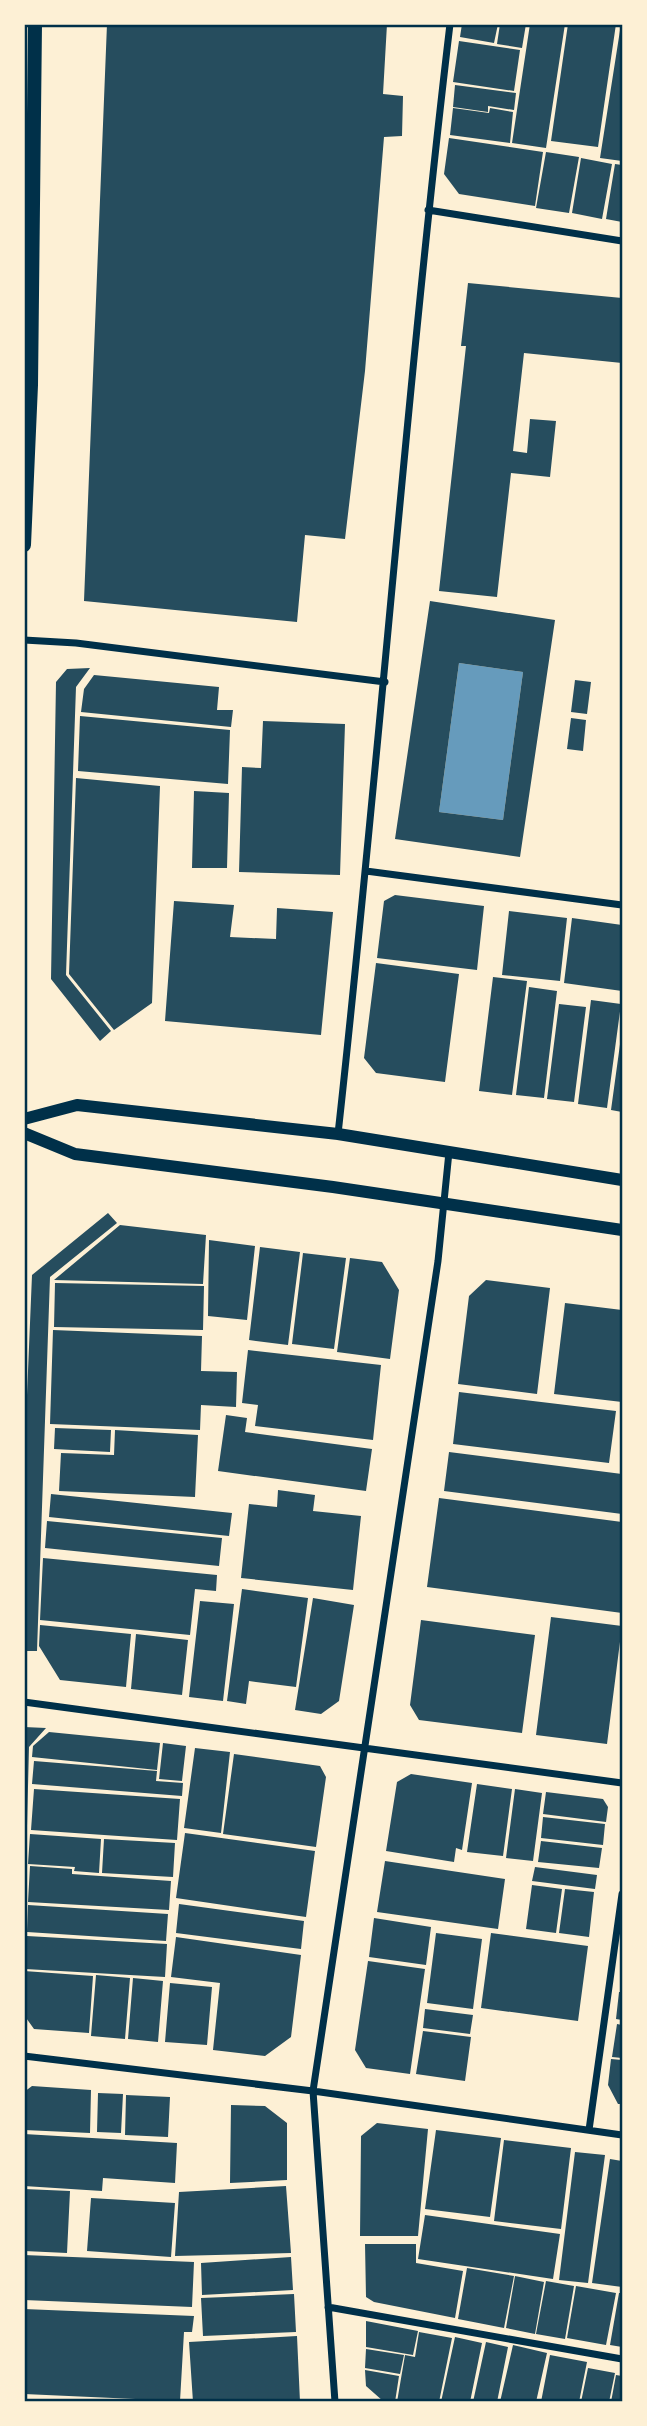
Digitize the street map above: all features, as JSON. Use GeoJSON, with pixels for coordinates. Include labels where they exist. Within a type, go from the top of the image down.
{"type":"FeatureCollection","features":[{"type":"Feature","properties":{"kind":"main road"},"geometry":{"type":"LineString","coordinates":[[24,545],[35,24]]}},
{"type":"Feature","properties":{"kind":"street"},"geometry":{"type":"LineString","coordinates":[[338,1134],[385,682],[428,210],[450,24]]}},
{"type":"Feature","properties":{"kind":"street"},"geometry":{"type":"LineString","coordinates":[[428,210],[622,241]]}},
{"type":"Feature","properties":{"kind":"street"},"geometry":{"type":"LineString","coordinates":[[24,640],[76,643],[385,682]]}},
{"type":"Feature","properties":{"kind":"street"},"geometry":{"type":"LineString","coordinates":[[366,871],[622,905]]}},
{"type":"Feature","properties":{"kind":"street"},"geometry":{"type":"LineString","coordinates":[[24,1119],[77,1105],[338,1134],[622,1180]]}},
{"type":"Feature","properties":{"kind":"street"},"geometry":{"type":"LineString","coordinates":[[24,1133],[75,1154],[332,1187],[622,1230]]}},
{"type":"Feature","properties":{"kind":"street"},"geometry":{"type":"LineString","coordinates":[[335,2402],[313,2091],[438,1261],[449,1152]]}},
{"type":"Feature","properties":{"kind":"street"},"geometry":{"type":"LineString","coordinates":[[24,1702],[622,1783]]}},
{"type":"Feature","properties":{"kind":"street"},"geometry":{"type":"LineString","coordinates":[[589,2130],[622,1894]]}},
{"type":"Feature","properties":{"kind":"street"},"geometry":{"type":"LineString","coordinates":[[24,2056],[313,2091],[622,2135]]}},
{"type":"Feature","properties":{"kind":"street"},"geometry":{"type":"LineString","coordinates":[[328,2307],[622,2359]]}},
{"type":"Feature","properties":{"kind":"water"},"geometry":{"type":"Polygon","coordinates":[[[459,663],[523,672],[503,820],[439,812],[459,663]]]}},
{"type":"Feature","properties":{"kind":"building"},"geometry":{"type":"Polygon","coordinates":[[[107,24],[387,24],[383,94],[403,96],[402,136],[384,137],[365,371],[345,539],[305,535],[297,622],[84,601],[107,24]]]}},
{"type":"Feature","properties":{"kind":"building"},"geometry":{"type":"Polygon","coordinates":[[[462,24],[498,24],[494,43],[460,37],[462,24]]]}},
{"type":"Feature","properties":{"kind":"building"},"geometry":{"type":"Polygon","coordinates":[[[500,24],[526,24],[522,48],[497,44],[500,24]]]}},
{"type":"Feature","properties":{"kind":"building"},"geometry":{"type":"Polygon","coordinates":[[[530,24],[565,24],[546,148],[512,143],[530,24]]]}},
{"type":"Feature","properties":{"kind":"building"},"geometry":{"type":"Polygon","coordinates":[[[568,24],[616,24],[598,147],[551,141],[568,24]]]}},
{"type":"Feature","properties":{"kind":"building"},"geometry":{"type":"Polygon","coordinates":[[[622,24],[622,161],[600,158],[622,24]]]}},
{"type":"Feature","properties":{"kind":"building"},"geometry":{"type":"Polygon","coordinates":[[[459,41],[520,50],[514,91],[453,82],[459,41]]]}},
{"type":"Feature","properties":{"kind":"building"},"geometry":{"type":"Polygon","coordinates":[[[455,85],[516,93],[514,110],[488,106],[488,112],[453,107],[455,85]]]}},
{"type":"Feature","properties":{"kind":"building"},"geometry":{"type":"Polygon","coordinates":[[[453,108],[489,113],[490,108],[513,112],[510,143],[450,135],[453,108]]]}},
{"type":"Feature","properties":{"kind":"building"},"geometry":{"type":"Polygon","coordinates":[[[449,138],[543,152],[535,206],[459,194],[444,174],[449,138]]]}},
{"type":"Feature","properties":{"kind":"building"},"geometry":{"type":"Polygon","coordinates":[[[546,152],[579,157],[569,213],[536,208],[546,152]]]}},
{"type":"Feature","properties":{"kind":"building"},"geometry":{"type":"Polygon","coordinates":[[[581,158],[612,164],[602,219],[572,213],[581,158]]]}},
{"type":"Feature","properties":{"kind":"building"},"geometry":{"type":"Polygon","coordinates":[[[615,164],[622,165],[622,222],[606,219],[615,164]]]}},
{"type":"Feature","properties":{"kind":"building"},"geometry":{"type":"Polygon","coordinates":[[[468,283],[622,298],[622,363],[524,353],[513,451],[527,453],[530,419],[556,421],[550,477],[511,473],[497,597],[439,591],[466,346],[461,346],[468,283]]]}},
{"type":"Feature","properties":{"kind":"building"},"geometry":{"type":"Polygon","coordinates":[[[430,601],[555,620],[520,857],[395,839],[430,601]],[[459,663],[439,812],[503,820],[523,672],[459,663]]]}},
{"type":"Feature","properties":{"kind":"building"},"geometry":{"type":"Polygon","coordinates":[[[90,668],[76,687],[66,975],[111,1031],[100,1041],[51,979],[56,682],[67,669],[90,668]]]}},
{"type":"Feature","properties":{"kind":"building"},"geometry":{"type":"Polygon","coordinates":[[[94,675],[219,687],[217,710],[233,710],[231,727],[81,712],[84,689],[94,675]]]}},
{"type":"Feature","properties":{"kind":"building"},"geometry":{"type":"Polygon","coordinates":[[[575,680],[591,682],[587,714],[571,712],[575,680]]]}},
{"type":"Feature","properties":{"kind":"building"},"geometry":{"type":"Polygon","coordinates":[[[80,716],[230,730],[228,784],[78,771],[80,716]]]}},
{"type":"Feature","properties":{"kind":"building"},"geometry":{"type":"Polygon","coordinates":[[[571,718],[586,720],[583,751],[567,749],[571,718]]]}},
{"type":"Feature","properties":{"kind":"building"},"geometry":{"type":"Polygon","coordinates":[[[263,721],[345,724],[340,875],[239,872],[242,767],[261,768],[263,721]]]}},
{"type":"Feature","properties":{"kind":"building"},"geometry":{"type":"Polygon","coordinates":[[[76,778],[160,786],[152,1003],[114,1030],[69,974],[76,778]]]}},
{"type":"Feature","properties":{"kind":"building"},"geometry":{"type":"Polygon","coordinates":[[[194,791],[229,793],[227,868],[192,868],[194,791]]]}},
{"type":"Feature","properties":{"kind":"building"},"geometry":{"type":"Polygon","coordinates":[[[395,895],[484,906],[477,970],[377,958],[384,901],[395,895]]]}},
{"type":"Feature","properties":{"kind":"building"},"geometry":{"type":"Polygon","coordinates":[[[174,901],[234,905],[230,937],[276,939],[277,908],[333,912],[321,1035],[165,1021],[174,901]]]}},
{"type":"Feature","properties":{"kind":"building"},"geometry":{"type":"Polygon","coordinates":[[[509,911],[567,918],[560,981],[502,975],[509,911]]]}},
{"type":"Feature","properties":{"kind":"building"},"geometry":{"type":"Polygon","coordinates":[[[572,918],[622,925],[622,991],[564,983],[572,918]]]}},
{"type":"Feature","properties":{"kind":"building"},"geometry":{"type":"Polygon","coordinates":[[[376,963],[459,974],[445,1082],[376,1073],[364,1058],[376,963]]]}},
{"type":"Feature","properties":{"kind":"building"},"geometry":{"type":"Polygon","coordinates":[[[493,977],[527,981],[512,1095],[479,1091],[493,977]]]}},
{"type":"Feature","properties":{"kind":"building"},"geometry":{"type":"Polygon","coordinates":[[[529,987],[557,991],[544,1098],[516,1095],[529,987]]]}},
{"type":"Feature","properties":{"kind":"building"},"geometry":{"type":"Polygon","coordinates":[[[591,1000],[621,1004],[607,1108],[578,1104],[591,1000]]]}},
{"type":"Feature","properties":{"kind":"building"},"geometry":{"type":"Polygon","coordinates":[[[559,1004],[586,1007],[574,1102],[547,1099],[559,1004]]]}},
{"type":"Feature","properties":{"kind":"building"},"geometry":{"type":"Polygon","coordinates":[[[622,1037],[622,1112],[611,1110],[622,1037]]]}},
{"type":"Feature","properties":{"kind":"building"},"geometry":{"type":"Polygon","coordinates":[[[108,1213],[117,1223],[50,1277],[37,1651],[24,1651],[24,1467],[32,1275],[108,1213]]]}},
{"type":"Feature","properties":{"kind":"building"},"geometry":{"type":"Polygon","coordinates":[[[120,1225],[206,1235],[203,1284],[54,1280],[120,1225]]]}},
{"type":"Feature","properties":{"kind":"building"},"geometry":{"type":"Polygon","coordinates":[[[209,1240],[255,1246],[247,1320],[208,1316],[209,1240]]]}},
{"type":"Feature","properties":{"kind":"building"},"geometry":{"type":"Polygon","coordinates":[[[260,1247],[300,1252],[288,1345],[249,1340],[260,1247]]]}},
{"type":"Feature","properties":{"kind":"building"},"geometry":{"type":"Polygon","coordinates":[[[303,1253],[346,1258],[334,1349],[292,1344],[303,1253]]]}},
{"type":"Feature","properties":{"kind":"building"},"geometry":{"type":"Polygon","coordinates":[[[350,1258],[382,1262],[399,1290],[390,1359],[337,1352],[350,1258]]]}},
{"type":"Feature","properties":{"kind":"building"},"geometry":{"type":"Polygon","coordinates":[[[486,1280],[550,1288],[537,1394],[458,1384],[469,1296],[486,1280]]]}},
{"type":"Feature","properties":{"kind":"building"},"geometry":{"type":"Polygon","coordinates":[[[55,1283],[204,1286],[203,1330],[54,1327],[55,1283]]]}},
{"type":"Feature","properties":{"kind":"building"},"geometry":{"type":"Polygon","coordinates":[[[565,1303],[622,1310],[622,1402],[554,1394],[565,1303]]]}},
{"type":"Feature","properties":{"kind":"building"},"geometry":{"type":"Polygon","coordinates":[[[53,1330],[202,1336],[201,1371],[237,1372],[236,1407],[201,1405],[200,1430],[50,1424],[53,1330]]]}},
{"type":"Feature","properties":{"kind":"building"},"geometry":{"type":"Polygon","coordinates":[[[248,1350],[381,1365],[373,1440],[255,1426],[258,1405],[242,1403],[248,1350]]]}},
{"type":"Feature","properties":{"kind":"building"},"geometry":{"type":"Polygon","coordinates":[[[459,1392],[616,1411],[609,1463],[453,1444],[459,1392]]]}},
{"type":"Feature","properties":{"kind":"building"},"geometry":{"type":"Polygon","coordinates":[[[226,1415],[247,1418],[245,1432],[372,1449],[366,1491],[218,1471],[226,1415]]]}},
{"type":"Feature","properties":{"kind":"building"},"geometry":{"type":"Polygon","coordinates":[[[55,1428],[111,1430],[110,1452],[54,1449],[55,1428]]]}},
{"type":"Feature","properties":{"kind":"building"},"geometry":{"type":"Polygon","coordinates":[[[115,1430],[198,1435],[195,1497],[59,1491],[61,1453],[114,1455],[115,1430]]]}},
{"type":"Feature","properties":{"kind":"building"},"geometry":{"type":"Polygon","coordinates":[[[449,1452],[622,1474],[622,1514],[444,1491],[449,1452]]]}},
{"type":"Feature","properties":{"kind":"building"},"geometry":{"type":"Polygon","coordinates":[[[278,1490],[315,1495],[313,1511],[361,1516],[353,1590],[241,1578],[249,1504],[277,1507],[278,1490]]]}},
{"type":"Feature","properties":{"kind":"building"},"geometry":{"type":"Polygon","coordinates":[[[51,1494],[232,1513],[229,1536],[49,1517],[51,1494]]]}},
{"type":"Feature","properties":{"kind":"building"},"geometry":{"type":"Polygon","coordinates":[[[439,1498],[622,1522],[622,1613],[427,1587],[439,1498]]]}},
{"type":"Feature","properties":{"kind":"building"},"geometry":{"type":"Polygon","coordinates":[[[47,1521],[222,1538],[219,1566],[45,1548],[47,1521]]]}},
{"type":"Feature","properties":{"kind":"building"},"geometry":{"type":"Polygon","coordinates":[[[43,1558],[217,1575],[216,1591],[195,1589],[190,1635],[40,1620],[43,1558]]]}},
{"type":"Feature","properties":{"kind":"building"},"geometry":{"type":"Polygon","coordinates":[[[242,1589],[308,1598],[296,1687],[249,1681],[246,1704],[227,1701],[242,1589]]]}},
{"type":"Feature","properties":{"kind":"building"},"geometry":{"type":"Polygon","coordinates":[[[313,1598],[354,1605],[339,1701],[321,1714],[295,1710],[313,1598]]]}},
{"type":"Feature","properties":{"kind":"building"},"geometry":{"type":"Polygon","coordinates":[[[200,1601],[234,1604],[223,1701],[189,1697],[200,1601]]]}},
{"type":"Feature","properties":{"kind":"building"},"geometry":{"type":"Polygon","coordinates":[[[551,1617],[622,1626],[607,1744],[536,1735],[551,1617]]]}},
{"type":"Feature","properties":{"kind":"building"},"geometry":{"type":"Polygon","coordinates":[[[421,1620],[535,1635],[522,1733],[419,1720],[410,1705],[421,1620]]]}},
{"type":"Feature","properties":{"kind":"building"},"geometry":{"type":"Polygon","coordinates":[[[40,1625],[131,1634],[126,1687],[60,1680],[39,1646],[40,1625]]]}},
{"type":"Feature","properties":{"kind":"building"},"geometry":{"type":"Polygon","coordinates":[[[136,1634],[188,1640],[182,1695],[131,1689],[136,1634]]]}},
{"type":"Feature","properties":{"kind":"building"},"geometry":{"type":"Polygon","coordinates":[[[24,1727],[46,1728],[29,1747],[27,1826],[24,1826],[24,1727]]]}},
{"type":"Feature","properties":{"kind":"building"},"geometry":{"type":"Polygon","coordinates":[[[49,1732],[160,1743],[157,1770],[32,1757],[33,1746],[49,1732]]]}},
{"type":"Feature","properties":{"kind":"building"},"geometry":{"type":"Polygon","coordinates":[[[163,1743],[186,1746],[182,1781],[159,1779],[163,1743]]]}},
{"type":"Feature","properties":{"kind":"building"},"geometry":{"type":"Polygon","coordinates":[[[195,1748],[230,1752],[221,1833],[184,1828],[195,1748]]]}},
{"type":"Feature","properties":{"kind":"building"},"geometry":{"type":"Polygon","coordinates":[[[234,1754],[320,1766],[326,1777],[316,1847],[223,1834],[234,1754]]]}},
{"type":"Feature","properties":{"kind":"building"},"geometry":{"type":"Polygon","coordinates":[[[34,1761],[157,1771],[156,1781],[183,1783],[182,1796],[32,1784],[34,1761]]]}},
{"type":"Feature","properties":{"kind":"building"},"geometry":{"type":"Polygon","coordinates":[[[411,1774],[472,1783],[462,1850],[456,1848],[454,1862],[386,1851],[397,1782],[411,1774]]]}},
{"type":"Feature","properties":{"kind":"building"},"geometry":{"type":"Polygon","coordinates":[[[477,1784],[512,1789],[503,1856],[467,1852],[477,1784]]]}},
{"type":"Feature","properties":{"kind":"building"},"geometry":{"type":"Polygon","coordinates":[[[34,1789],[180,1799],[177,1840],[31,1830],[34,1789]]]}},
{"type":"Feature","properties":{"kind":"building"},"geometry":{"type":"Polygon","coordinates":[[[515,1789],[542,1793],[533,1861],[506,1858],[515,1789]]]}},
{"type":"Feature","properties":{"kind":"building"},"geometry":{"type":"Polygon","coordinates":[[[546,1792],[603,1799],[608,1807],[606,1822],[543,1814],[546,1792]]]}},
{"type":"Feature","properties":{"kind":"building"},"geometry":{"type":"Polygon","coordinates":[[[543,1817],[605,1824],[603,1845],[541,1838],[543,1817]]]}},
{"type":"Feature","properties":{"kind":"building"},"geometry":{"type":"Polygon","coordinates":[[[185,1833],[315,1851],[306,1917],[176,1898],[185,1833]]]}},
{"type":"Feature","properties":{"kind":"building"},"geometry":{"type":"Polygon","coordinates":[[[30,1834],[101,1839],[99,1873],[74,1871],[75,1867],[28,1864],[30,1834]]]}},
{"type":"Feature","properties":{"kind":"building"},"geometry":{"type":"Polygon","coordinates":[[[104,1839],[175,1843],[173,1877],[102,1873],[104,1839]]]}},
{"type":"Feature","properties":{"kind":"building"},"geometry":{"type":"Polygon","coordinates":[[[541,1841],[602,1848],[599,1868],[538,1862],[541,1841]]]}},
{"type":"Feature","properties":{"kind":"building"},"geometry":{"type":"Polygon","coordinates":[[[385,1861],[505,1879],[498,1929],[377,1912],[385,1861]]]}},
{"type":"Feature","properties":{"kind":"building"},"geometry":{"type":"Polygon","coordinates":[[[30,1866],[72,1869],[72,1874],[171,1881],[169,1910],[28,1902],[30,1866]]]}},
{"type":"Feature","properties":{"kind":"building"},"geometry":{"type":"Polygon","coordinates":[[[535,1867],[597,1875],[595,1889],[532,1881],[535,1867]]]}},
{"type":"Feature","properties":{"kind":"building"},"geometry":{"type":"Polygon","coordinates":[[[532,1885],[562,1889],[556,1933],[526,1929],[532,1885]]]}},
{"type":"Feature","properties":{"kind":"building"},"geometry":{"type":"Polygon","coordinates":[[[565,1889],[594,1892],[589,1937],[559,1933],[565,1889]]]}},
{"type":"Feature","properties":{"kind":"building"},"geometry":{"type":"Polygon","coordinates":[[[179,1904],[304,1921],[301,1949],[176,1933],[179,1904]]]}},
{"type":"Feature","properties":{"kind":"building"},"geometry":{"type":"Polygon","coordinates":[[[28,1905],[168,1914],[166,1941],[27,1932],[28,1905]]]}},
{"type":"Feature","properties":{"kind":"building"},"geometry":{"type":"Polygon","coordinates":[[[374,1918],[431,1927],[426,1965],[369,1957],[374,1918]]]}},
{"type":"Feature","properties":{"kind":"building"},"geometry":{"type":"Polygon","coordinates":[[[436,1933],[482,1939],[473,2009],[427,2003],[436,1933]]]}},
{"type":"Feature","properties":{"kind":"building"},"geometry":{"type":"Polygon","coordinates":[[[491,1933],[588,1946],[578,2021],[481,2008],[491,1933]]]}},
{"type":"Feature","properties":{"kind":"building"},"geometry":{"type":"Polygon","coordinates":[[[27,1936],[167,1944],[165,1977],[25,1969],[27,1936]]]}},
{"type":"Feature","properties":{"kind":"building"},"geometry":{"type":"Polygon","coordinates":[[[176,1937],[301,1955],[291,2037],[265,2056],[213,2050],[220,1983],[171,1977],[176,1937]]]}},
{"type":"Feature","properties":{"kind":"building"},"geometry":{"type":"Polygon","coordinates":[[[368,1961],[425,1969],[410,2074],[366,2068],[355,2050],[368,1961]]]}},
{"type":"Feature","properties":{"kind":"building"},"geometry":{"type":"Polygon","coordinates":[[[24,1971],[93,1976],[89,2033],[34,2029],[24,2015],[24,1971]]]}},
{"type":"Feature","properties":{"kind":"building"},"geometry":{"type":"Polygon","coordinates":[[[96,1975],[130,1978],[125,2039],[91,2036],[96,1975]]]}},
{"type":"Feature","properties":{"kind":"building"},"geometry":{"type":"Polygon","coordinates":[[[133,1978],[163,1981],[158,2042],[128,2039],[133,1978]]]}},
{"type":"Feature","properties":{"kind":"building"},"geometry":{"type":"Polygon","coordinates":[[[170,1983],[212,1987],[207,2045],[165,2042],[170,1983]]]}},
{"type":"Feature","properties":{"kind":"building"},"geometry":{"type":"Polygon","coordinates":[[[619,1992],[622,1992],[622,2020],[616,2019],[619,1992]]]}},
{"type":"Feature","properties":{"kind":"building"},"geometry":{"type":"Polygon","coordinates":[[[425,2009],[473,2015],[470,2034],[423,2028],[425,2009]]]}},
{"type":"Feature","properties":{"kind":"building"},"geometry":{"type":"Polygon","coordinates":[[[617,2024],[622,2025],[622,2058],[612,2057],[617,2024]]]}},
{"type":"Feature","properties":{"kind":"building"},"geometry":{"type":"Polygon","coordinates":[[[423,2031],[471,2037],[465,2081],[416,2074],[423,2031]]]}},
{"type":"Feature","properties":{"kind":"building"},"geometry":{"type":"Polygon","coordinates":[[[611,2059],[622,2060],[622,2104],[618,2104],[608,2085],[611,2059]]]}},
{"type":"Feature","properties":{"kind":"building"},"geometry":{"type":"Polygon","coordinates":[[[32,2086],[91,2090],[90,2133],[24,2130],[24,2092],[32,2086]]]}},
{"type":"Feature","properties":{"kind":"building"},"geometry":{"type":"Polygon","coordinates":[[[98,2093],[123,2094],[121,2133],[97,2132],[98,2093]]]}},
{"type":"Feature","properties":{"kind":"building"},"geometry":{"type":"Polygon","coordinates":[[[126,2095],[170,2097],[168,2137],[125,2135],[126,2095]]]}},
{"type":"Feature","properties":{"kind":"building"},"geometry":{"type":"Polygon","coordinates":[[[231,2105],[265,2106],[287,2123],[287,2180],[230,2183],[231,2105]]]}},
{"type":"Feature","properties":{"kind":"building"},"geometry":{"type":"Polygon","coordinates":[[[377,2123],[428,2129],[418,2236],[360,2236],[361,2136],[377,2123]]]}},
{"type":"Feature","properties":{"kind":"building"},"geometry":{"type":"Polygon","coordinates":[[[436,2130],[501,2138],[490,2217],[425,2209],[436,2130]]]}},
{"type":"Feature","properties":{"kind":"building"},"geometry":{"type":"Polygon","coordinates":[[[24,2134],[177,2143],[175,2183],[103,2178],[102,2191],[24,2186],[24,2134]]]}},
{"type":"Feature","properties":{"kind":"building"},"geometry":{"type":"Polygon","coordinates":[[[504,2140],[571,2148],[561,2229],[494,2221],[504,2140]]]}},
{"type":"Feature","properties":{"kind":"building"},"geometry":{"type":"Polygon","coordinates":[[[575,2152],[605,2155],[588,2283],[559,2280],[575,2152]]]}},
{"type":"Feature","properties":{"kind":"building"},"geometry":{"type":"Polygon","coordinates":[[[610,2159],[622,2161],[622,2287],[592,2283],[610,2159]]]}},
{"type":"Feature","properties":{"kind":"building"},"geometry":{"type":"Polygon","coordinates":[[[286,2186],[291,2253],[175,2256],[179,2192],[286,2186]]]}},
{"type":"Feature","properties":{"kind":"building"},"geometry":{"type":"Polygon","coordinates":[[[24,2189],[70,2191],[67,2253],[24,2251],[24,2189]]]}},
{"type":"Feature","properties":{"kind":"building"},"geometry":{"type":"Polygon","coordinates":[[[91,2198],[175,2203],[171,2257],[87,2251],[91,2198]]]}},
{"type":"Feature","properties":{"kind":"building"},"geometry":{"type":"Polygon","coordinates":[[[425,2215],[560,2234],[553,2279],[418,2259],[425,2215]]]}},
{"type":"Feature","properties":{"kind":"building"},"geometry":{"type":"Polygon","coordinates":[[[365,2244],[416,2244],[416,2263],[463,2271],[455,2318],[374,2302],[366,2297],[365,2244]]]}},
{"type":"Feature","properties":{"kind":"building"},"geometry":{"type":"Polygon","coordinates":[[[24,2255],[194,2262],[192,2307],[24,2300],[24,2255]]]}},
{"type":"Feature","properties":{"kind":"building"},"geometry":{"type":"Polygon","coordinates":[[[291,2257],[293,2290],[202,2295],[201,2263],[291,2257]]]}},
{"type":"Feature","properties":{"kind":"building"},"geometry":{"type":"Polygon","coordinates":[[[467,2268],[514,2276],[504,2328],[458,2319],[467,2268]]]}},
{"type":"Feature","properties":{"kind":"building"},"geometry":{"type":"Polygon","coordinates":[[[515,2276],[544,2282],[535,2334],[506,2328],[515,2276]]]}},
{"type":"Feature","properties":{"kind":"building"},"geometry":{"type":"Polygon","coordinates":[[[546,2281],[574,2286],[565,2339],[536,2334],[546,2281]]]}},
{"type":"Feature","properties":{"kind":"building"},"geometry":{"type":"Polygon","coordinates":[[[576,2286],[616,2293],[606,2345],[567,2338],[576,2286]]]}},
{"type":"Feature","properties":{"kind":"building"},"geometry":{"type":"Polygon","coordinates":[[[619,2293],[622,2293],[622,2347],[610,2345],[619,2293]]]}},
{"type":"Feature","properties":{"kind":"building"},"geometry":{"type":"Polygon","coordinates":[[[294,2294],[296,2332],[203,2336],[201,2298],[294,2294]]]}},
{"type":"Feature","properties":{"kind":"building"},"geometry":{"type":"Polygon","coordinates":[[[24,2309],[194,2316],[192,2332],[184,2332],[180,2401],[24,2394],[24,2309]]]}},
{"type":"Feature","properties":{"kind":"building"},"geometry":{"type":"Polygon","coordinates":[[[366,2321],[418,2331],[413,2355],[366,2347],[366,2321]]]}},
{"type":"Feature","properties":{"kind":"building"},"geometry":{"type":"Polygon","coordinates":[[[419,2332],[452,2338],[439,2402],[397,2402],[405,2355],[415,2357],[419,2332]]]}},
{"type":"Feature","properties":{"kind":"building"},"geometry":{"type":"Polygon","coordinates":[[[297,2336],[300,2402],[193,2402],[189,2342],[297,2336]]]}},
{"type":"Feature","properties":{"kind":"building"},"geometry":{"type":"Polygon","coordinates":[[[455,2337],[482,2343],[470,2402],[441,2402],[455,2337]]]}},
{"type":"Feature","properties":{"kind":"building"},"geometry":{"type":"Polygon","coordinates":[[[486,2342],[508,2347],[497,2402],[473,2402],[486,2342]]]}},
{"type":"Feature","properties":{"kind":"building"},"geometry":{"type":"Polygon","coordinates":[[[513,2345],[547,2353],[536,2402],[500,2402],[513,2345]]]}},
{"type":"Feature","properties":{"kind":"building"},"geometry":{"type":"Polygon","coordinates":[[[366,2349],[404,2355],[400,2374],[365,2368],[366,2349]]]}},
{"type":"Feature","properties":{"kind":"building"},"geometry":{"type":"Polygon","coordinates":[[[550,2355],[587,2362],[579,2402],[541,2402],[550,2355]]]}},
{"type":"Feature","properties":{"kind":"building"},"geometry":{"type":"Polygon","coordinates":[[[588,2368],[615,2373],[609,2402],[581,2402],[588,2368]]]}},
{"type":"Feature","properties":{"kind":"building"},"geometry":{"type":"Polygon","coordinates":[[[365,2370],[399,2376],[395,2402],[383,2401],[366,2386],[365,2370]]]}},
{"type":"Feature","properties":{"kind":"building"},"geometry":{"type":"Polygon","coordinates":[[[616,2375],[622,2376],[622,2402],[611,2402],[616,2375]]]}}]}
